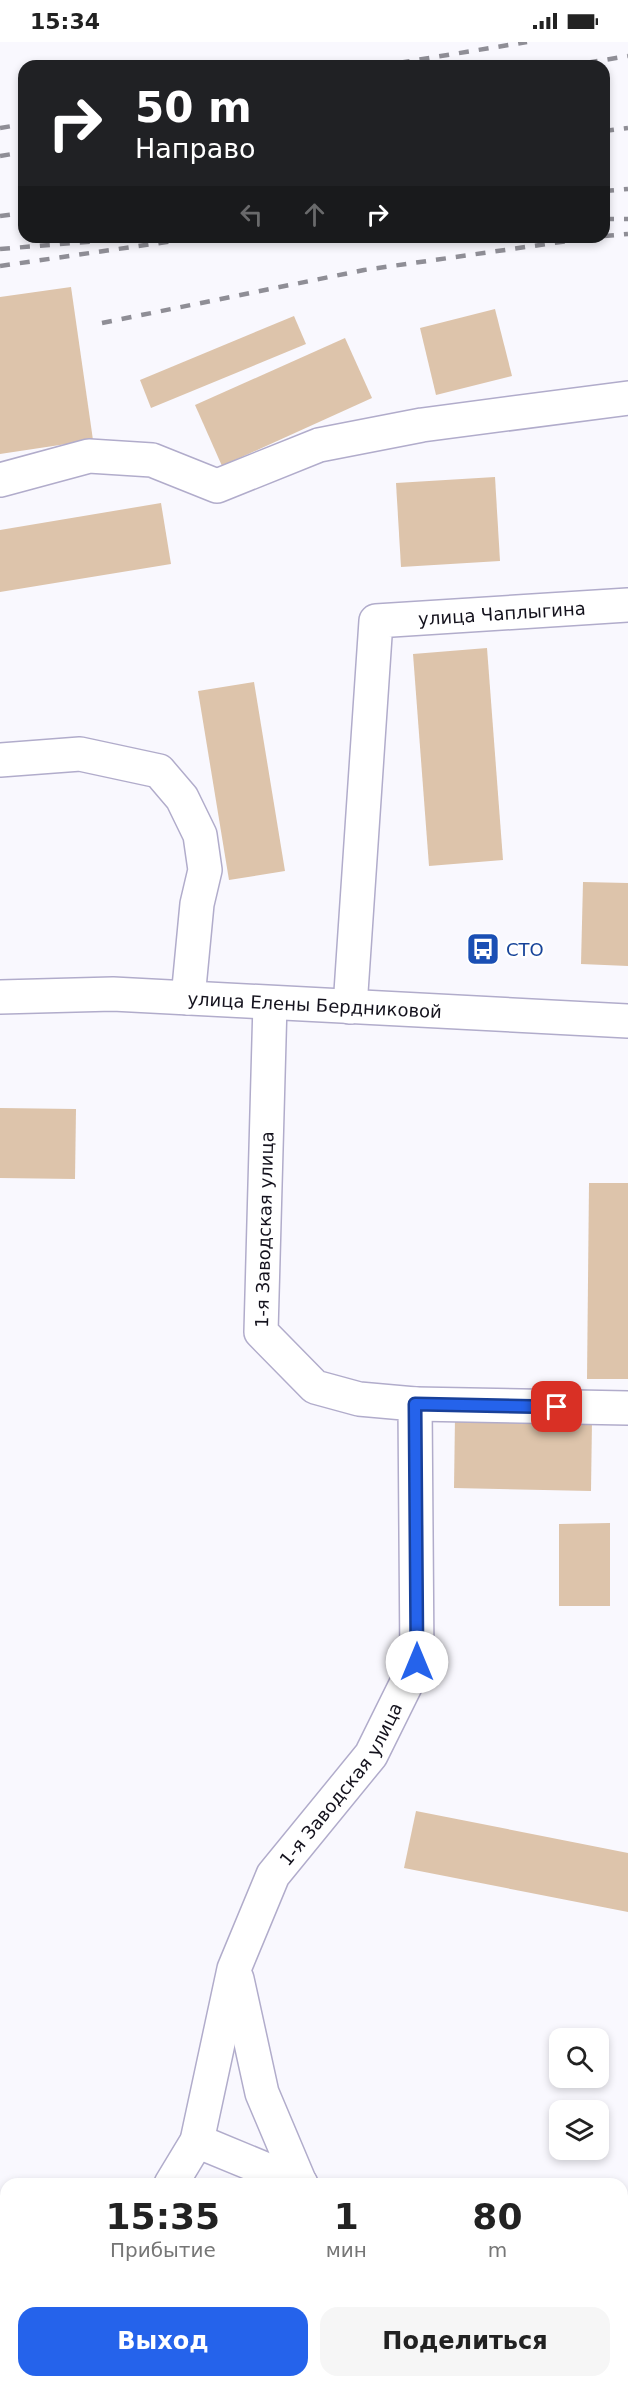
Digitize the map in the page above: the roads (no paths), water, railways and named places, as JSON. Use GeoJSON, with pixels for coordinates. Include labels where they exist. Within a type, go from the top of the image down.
{"type":"FeatureCollection","features":[{"type":"Feature","properties":{"kind":"street"},"geometry":{"type":"LineString","coordinates":[[0,480],[89,456],[152,460],[217,486],[319,445],[422,424],[628,398]]}},
{"type":"Feature","properties":{"kind":"street","name":"улица Чаплыгина"},"geometry":{"type":"LineString","coordinates":[[350,1007],[376,621],[628,605]]}},
{"type":"Feature","properties":{"kind":"street"},"geometry":{"type":"LineString","coordinates":[[0,760],[80,754],[159,771],[182,798],[200,835],[205,870],[197,904],[188,998]]}},
{"type":"Feature","properties":{"kind":"street","name":"улица Елены Бердниковой"},"geometry":{"type":"LineString","coordinates":[[0,997],[113,994],[628,1021]]}},
{"type":"Feature","properties":{"kind":"street","name":"1-я Заводская улица"},"geometry":{"type":"LineString","coordinates":[[175,2178],[197,2141],[234,1969],[273,1875],[371,1755],[417,1662],[415,1404],[359,1399],[315,1387],[261,1332],[270,1003]]}},
{"type":"Feature","properties":{"kind":"street"},"geometry":{"type":"LineString","coordinates":[[415,1404],[628,1408]]}},
{"type":"Feature","properties":{"kind":"street"},"geometry":{"type":"LineString","coordinates":[[234,1969],[262,2093],[298,2178]]}},
{"type":"Feature","properties":{"kind":"street"},"geometry":{"type":"LineString","coordinates":[[197,2141],[288,2178]]}},
{"type":"Feature","properties":{"kind":"railway"},"geometry":{"type":"LineString","coordinates":[[417,60],[527,42]]}},
{"type":"Feature","properties":{"kind":"railway"},"geometry":{"type":"LineString","coordinates":[[604,60],[628,56]]}},
{"type":"Feature","properties":{"kind":"railway"},"geometry":{"type":"LineString","coordinates":[[0,128],[18,125]]}},
{"type":"Feature","properties":{"kind":"railway"},"geometry":{"type":"LineString","coordinates":[[610,130],[628,128]]}},
{"type":"Feature","properties":{"kind":"railway"},"geometry":{"type":"LineString","coordinates":[[0,156],[18,153]]}},
{"type":"Feature","properties":{"kind":"railway"},"geometry":{"type":"LineString","coordinates":[[610,190],[628,189]]}},
{"type":"Feature","properties":{"kind":"railway"},"geometry":{"type":"LineString","coordinates":[[0,216],[18,214]]}},
{"type":"Feature","properties":{"kind":"railway"},"geometry":{"type":"LineString","coordinates":[[610,219],[628,219]]}},
{"type":"Feature","properties":{"kind":"railway"},"geometry":{"type":"LineString","coordinates":[[610,236],[628,234]]}},
{"type":"Feature","properties":{"kind":"railway"},"geometry":{"type":"LineString","coordinates":[[0,249],[74,243]]}},
{"type":"Feature","properties":{"kind":"railway"},"geometry":{"type":"LineString","coordinates":[[0,266],[159,243]]}},
{"type":"Feature","properties":{"kind":"railway"},"geometry":{"type":"LineString","coordinates":[[102,323],[364,270],[554,243]]}},
{"type":"Feature","properties":{"kind":"place","name":"СТО"},"geometry":{"type":"Point","coordinates":[483,949]}}]}
